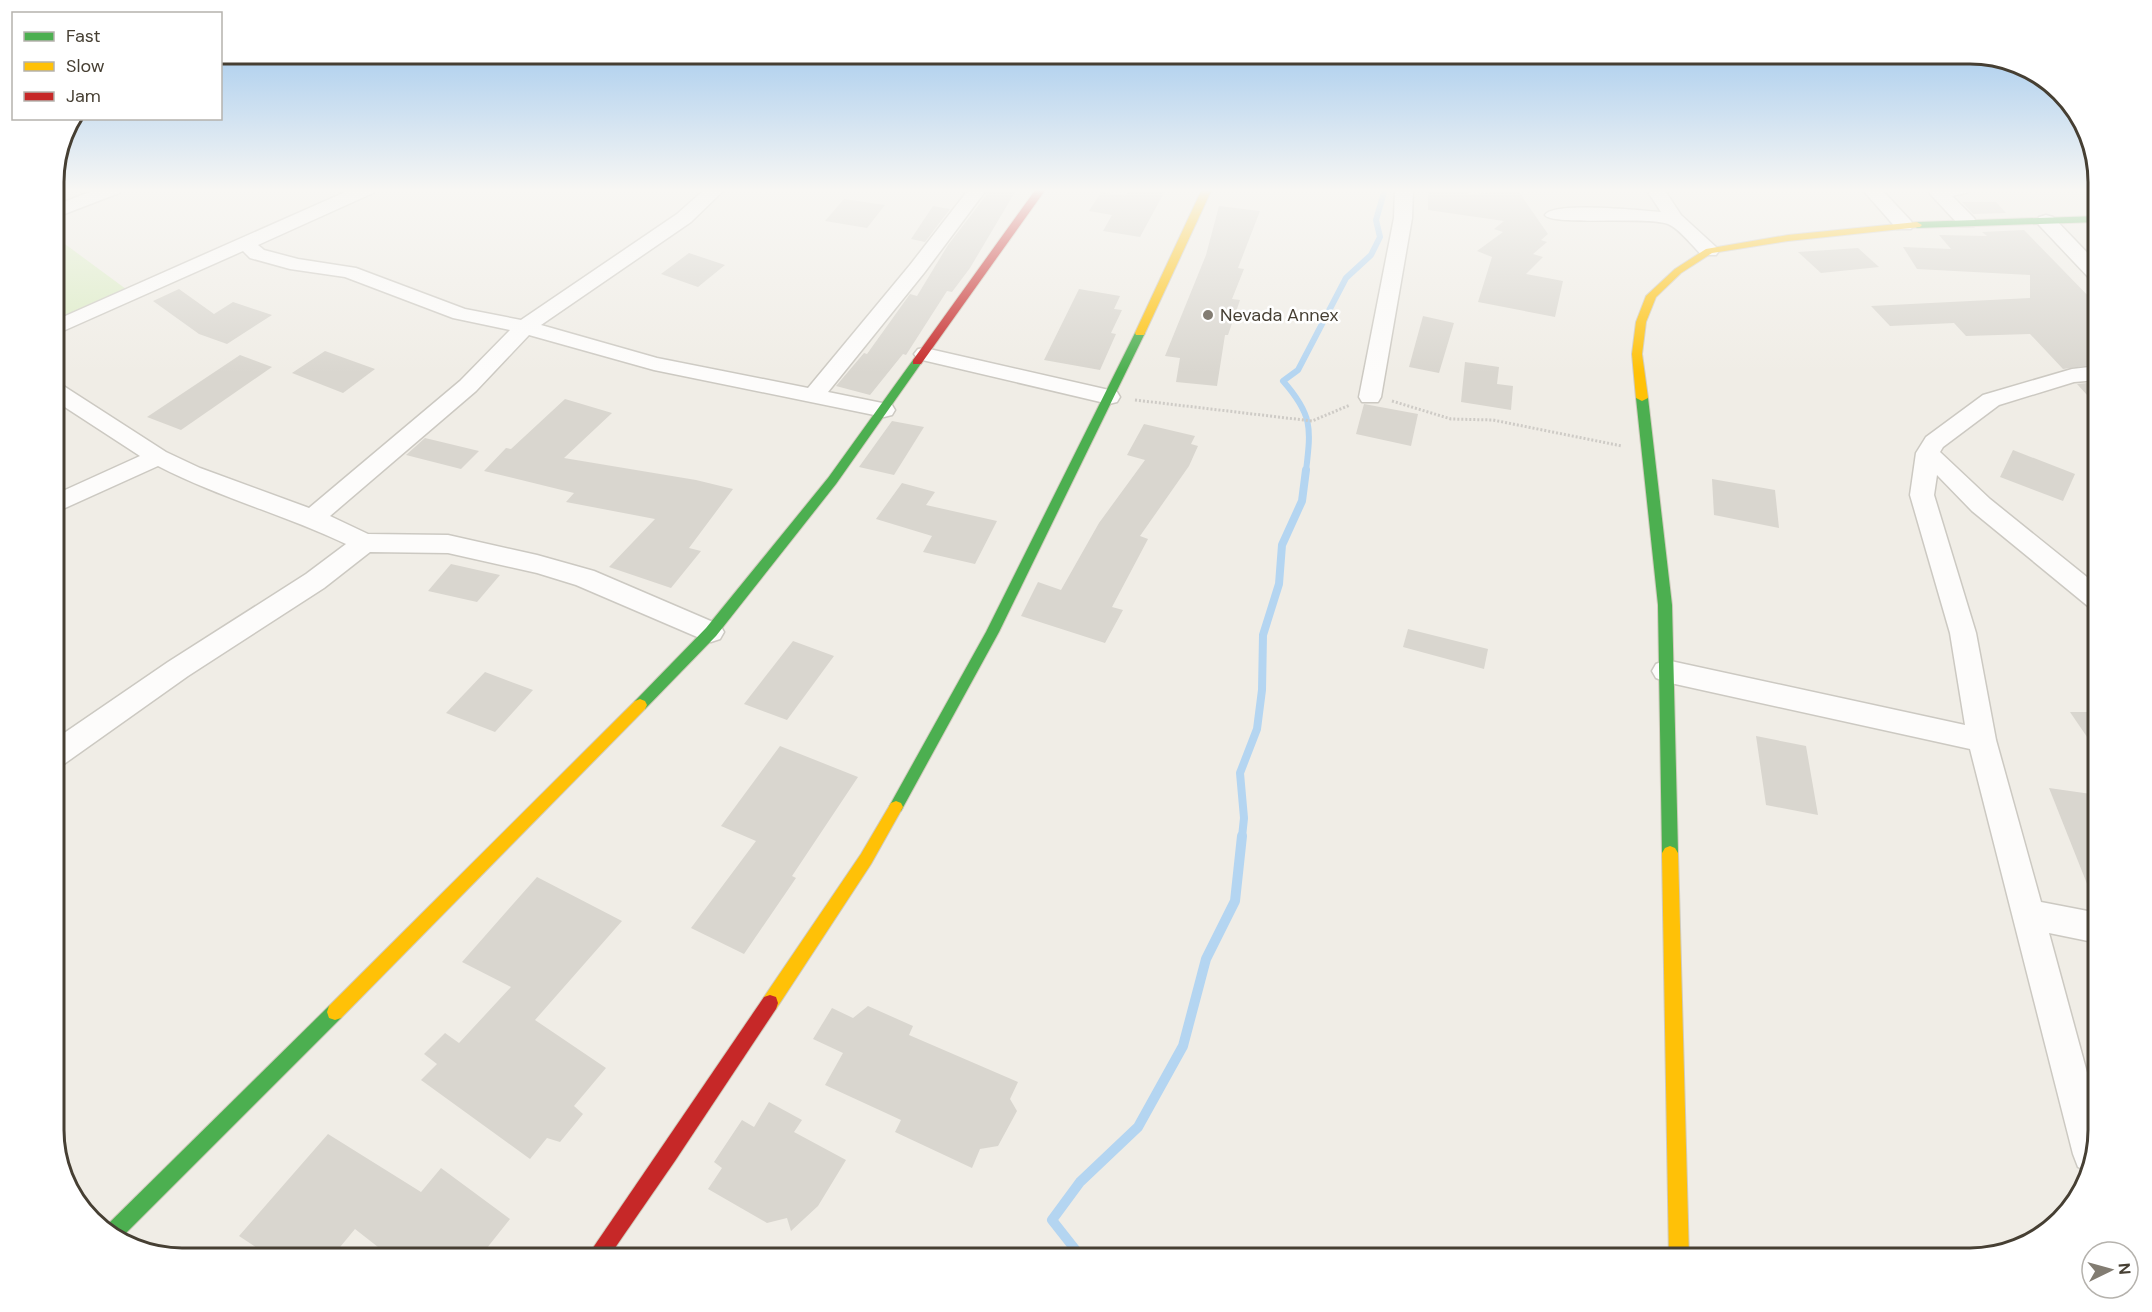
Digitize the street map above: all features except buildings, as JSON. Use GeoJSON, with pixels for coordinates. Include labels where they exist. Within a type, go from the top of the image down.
{"type":"FeatureCollection","features":[{"type":"Feature","properties":{"kind":"street"},"geometry":{"type":"LineString","coordinates":[[65,324],[226,250]]}},
{"type":"Feature","properties":{"kind":"street"},"geometry":{"type":"LineString","coordinates":[[253,250],[257,254],[297,265],[349,272],[460,314],[525,327],[654,364],[884,410]]}},
{"type":"Feature","properties":{"kind":"street"},"geometry":{"type":"LineString","coordinates":[[312,518],[468,386],[525,327],[637,250]]}},
{"type":"Feature","properties":{"kind":"street"},"geometry":{"type":"LineString","coordinates":[[813,396],[931,250]]}},
{"type":"Feature","properties":{"kind":"street"},"geometry":{"type":"LineString","coordinates":[[118,1228],[486,862],[711,632],[832,481],[998,250]]}},
{"type":"Feature","properties":{"kind":"street"},"geometry":{"type":"LineString","coordinates":[[603,1248],[669,1155],[872,849],[955,706],[1007,607],[1178,250]]}},
{"type":"Feature","properties":{"kind":"street"},"geometry":{"type":"LineString","coordinates":[[1370,397],[1397,250]]}},
{"type":"Feature","properties":{"kind":"street"},"geometry":{"type":"LineString","coordinates":[[1679,1248],[1665,605],[1637,354],[1641,322],[1651,296],[1678,271],[1714,250]]}},
{"type":"Feature","properties":{"kind":"street"},"geometry":{"type":"LineString","coordinates":[[2074,250],[2087,264]]}},
{"type":"Feature","properties":{"kind":"street"},"geometry":{"type":"LineString","coordinates":[[925,354],[1109,397]]}},
{"type":"Feature","properties":{"kind":"street"},"geometry":{"type":"LineString","coordinates":[[2087,374],[2072,376],[1990,400],[1934,442],[1928,453],[1922,495],[1963,633],[1982,740],[2087,1138]]}},
{"type":"Feature","properties":{"kind":"street"},"geometry":{"type":"LineString","coordinates":[[65,397],[158,457],[192,474],[312,518],[365,543],[448,544],[537,564],[585,578],[711,632]]}},
{"type":"Feature","properties":{"kind":"street"},"geometry":{"type":"LineString","coordinates":[[1928,453],[1981,505],[2087,591]]}},
{"type":"Feature","properties":{"kind":"street"},"geometry":{"type":"LineString","coordinates":[[65,500],[158,457]]}},
{"type":"Feature","properties":{"kind":"street"},"geometry":{"type":"LineString","coordinates":[[65,748],[178,669],[315,581],[365,543]]}},
{"type":"Feature","properties":{"kind":"street"},"geometry":{"type":"LineString","coordinates":[[1666,671],[1982,740]]}},
{"type":"Feature","properties":{"kind":"street"},"geometry":{"type":"LineString","coordinates":[[2028,914],[2088,926]]}},
{"type":"Feature","properties":{"kind":"path"},"geometry":{"type":"LineString","coordinates":[[1109,397],[1312,421],[1329,416],[1362,398],[1370,397],[1451,419],[1493,420],[1649,451]]}},
{"type":"Feature","properties":{"kind":"green space"},"geometry":{"type":"Polygon","coordinates":[[[65,250],[73,250],[130,292],[65,321],[65,250]]]}},
{"type":"Feature","properties":{"kind":"waterway"},"geometry":{"type":"LineString","coordinates":[[1306,471],[1309,444],[1308,423],[1300,403],[1283,381],[1298,370],[1346,278],[1373,250]]}},
{"type":"Feature","properties":{"kind":"waterway"},"geometry":{"type":"LineString","coordinates":[[1242,837],[1244,818],[1240,773],[1257,729],[1262,690],[1263,635],[1279,584],[1282,545],[1302,501],[1306,470]]}},
{"type":"Feature","properties":{"kind":"waterway"},"geometry":{"type":"LineString","coordinates":[[1074,1248],[1052,1220],[1080,1182],[1138,1127],[1183,1046],[1206,959],[1235,901],[1242,836]]}},
{"type":"Feature","properties":{"kind":"traffic: fast"},"geometry":{"type":"LineString","coordinates":[[896,807],[993,632],[1140,333]]}},
{"type":"Feature","properties":{"kind":"traffic: fast"},"geometry":{"type":"LineString","coordinates":[[640,705],[711,632],[832,481],[917,362]]}},
{"type":"Feature","properties":{"kind":"traffic: fast"},"geometry":{"type":"LineString","coordinates":[[1642,398],[1665,605],[1670,853]]}},
{"type":"Feature","properties":{"kind":"traffic: fast"},"geometry":{"type":"LineString","coordinates":[[118,1228],[335,1012]]}},
{"type":"Feature","properties":{"kind":"traffic: slow"},"geometry":{"type":"LineString","coordinates":[[1140,333],[1179,250]]}},
{"type":"Feature","properties":{"kind":"traffic: slow"},"geometry":{"type":"LineString","coordinates":[[1642,398],[1637,354],[1641,322],[1651,296],[1678,271],[1714,250]]}},
{"type":"Feature","properties":{"kind":"traffic: slow"},"geometry":{"type":"LineString","coordinates":[[335,1012],[640,705]]}},
{"type":"Feature","properties":{"kind":"traffic: slow"},"geometry":{"type":"LineString","coordinates":[[770,1003],[866,859],[896,807]]}},
{"type":"Feature","properties":{"kind":"traffic: slow"},"geometry":{"type":"LineString","coordinates":[[1670,853],[1679,1248]]}},
{"type":"Feature","properties":{"kind":"traffic: jam"},"geometry":{"type":"LineString","coordinates":[[917,362],[997,250]]}},
{"type":"Feature","properties":{"kind":"traffic: jam"},"geometry":{"type":"LineString","coordinates":[[603,1248],[669,1155],[770,1003]]}},
{"type":"Feature","properties":{"kind":"place","name":"Nevada Annex"},"geometry":{"type":"Point","coordinates":[1208,315]}}]}
